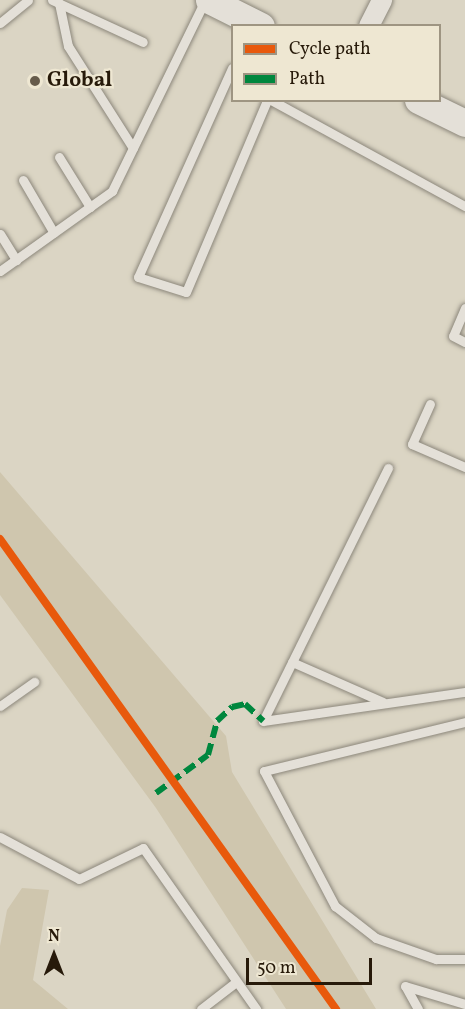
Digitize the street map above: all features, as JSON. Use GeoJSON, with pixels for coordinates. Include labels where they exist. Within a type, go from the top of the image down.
{"type":"FeatureCollection","features":[{"type":"Feature","properties":{"kind":"street"},"geometry":{"type":"LineString","coordinates":[[207,0],[255,24]]}},
{"type":"Feature","properties":{"kind":"street"},"geometry":{"type":"LineString","coordinates":[[370,24],[382,0]]}},
{"type":"Feature","properties":{"kind":"street"},"geometry":{"type":"LineString","coordinates":[[422,102],[465,123]]}},
{"type":"Feature","properties":{"kind":"lane"},"geometry":{"type":"LineString","coordinates":[[0,23],[28,0]]}},
{"type":"Feature","properties":{"kind":"lane"},"geometry":{"type":"LineString","coordinates":[[0,271],[112,191],[207,0]]}},
{"type":"Feature","properties":{"kind":"lane"},"geometry":{"type":"LineString","coordinates":[[56,2],[68,46],[133,148]]}},
{"type":"Feature","properties":{"kind":"lane"},"geometry":{"type":"LineString","coordinates":[[56,2],[143,42]]}},
{"type":"Feature","properties":{"kind":"lane"},"geometry":{"type":"LineString","coordinates":[[230,81],[138,277],[186,292],[268,102]]}},
{"type":"Feature","properties":{"kind":"lane"},"geometry":{"type":"LineString","coordinates":[[273,102],[465,206]]}},
{"type":"Feature","properties":{"kind":"lane"},"geometry":{"type":"LineString","coordinates":[[58,157],[90,207]]}},
{"type":"Feature","properties":{"kind":"lane"},"geometry":{"type":"LineString","coordinates":[[23,180],[54,233]]}},
{"type":"Feature","properties":{"kind":"lane"},"geometry":{"type":"LineString","coordinates":[[0,234],[16,260]]}},
{"type":"Feature","properties":{"kind":"lane"},"geometry":{"type":"LineString","coordinates":[[465,308],[453,336],[465,342]]}},
{"type":"Feature","properties":{"kind":"lane"},"geometry":{"type":"LineString","coordinates":[[430,404],[412,444],[465,467]]}},
{"type":"Feature","properties":{"kind":"lane"},"geometry":{"type":"LineString","coordinates":[[388,468],[263,721],[465,692]]}},
{"type":"Feature","properties":{"kind":"lane"},"geometry":{"type":"LineString","coordinates":[[292,662],[384,703]]}},
{"type":"Feature","properties":{"kind":"lane"},"geometry":{"type":"LineString","coordinates":[[0,706],[34,682]]}},
{"type":"Feature","properties":{"kind":"lane"},"geometry":{"type":"LineString","coordinates":[[465,723],[264,771],[335,906],[376,938],[436,959],[465,959]]}},
{"type":"Feature","properties":{"kind":"lane"},"geometry":{"type":"LineString","coordinates":[[0,837],[79,879],[143,848],[256,1009]]}},
{"type":"Feature","properties":{"kind":"lane"},"geometry":{"type":"LineString","coordinates":[[201,1009],[236,982]]}},
{"type":"Feature","properties":{"kind":"lane"},"geometry":{"type":"LineString","coordinates":[[418,1009],[405,986],[465,1004]]}},
{"type":"Feature","properties":{"kind":"shaded area"},"geometry":{"type":"Polygon","coordinates":[[[0,472],[226,736],[232,772],[376,1009],[286,1009],[156,808],[0,595],[0,472]]]}},
{"type":"Feature","properties":{"kind":"shaded area"},"geometry":{"type":"Polygon","coordinates":[[[22,888],[49,890],[33,980],[68,1009],[0,1009],[0,946],[7,910],[22,888]]]}},
{"type":"Feature","properties":{"kind":"marked path"},"geometry":{"type":"LineString","coordinates":[[156,793],[208,755],[217,721],[232,707],[245,704],[263,721]]}},
{"type":"Feature","properties":{"kind":"cycle path"},"geometry":{"type":"LineString","coordinates":[[0,539],[336,1009]]}},
{"type":"Feature","properties":{"kind":"place","name":"Global"},"geometry":{"type":"Point","coordinates":[35,81]}}]}
